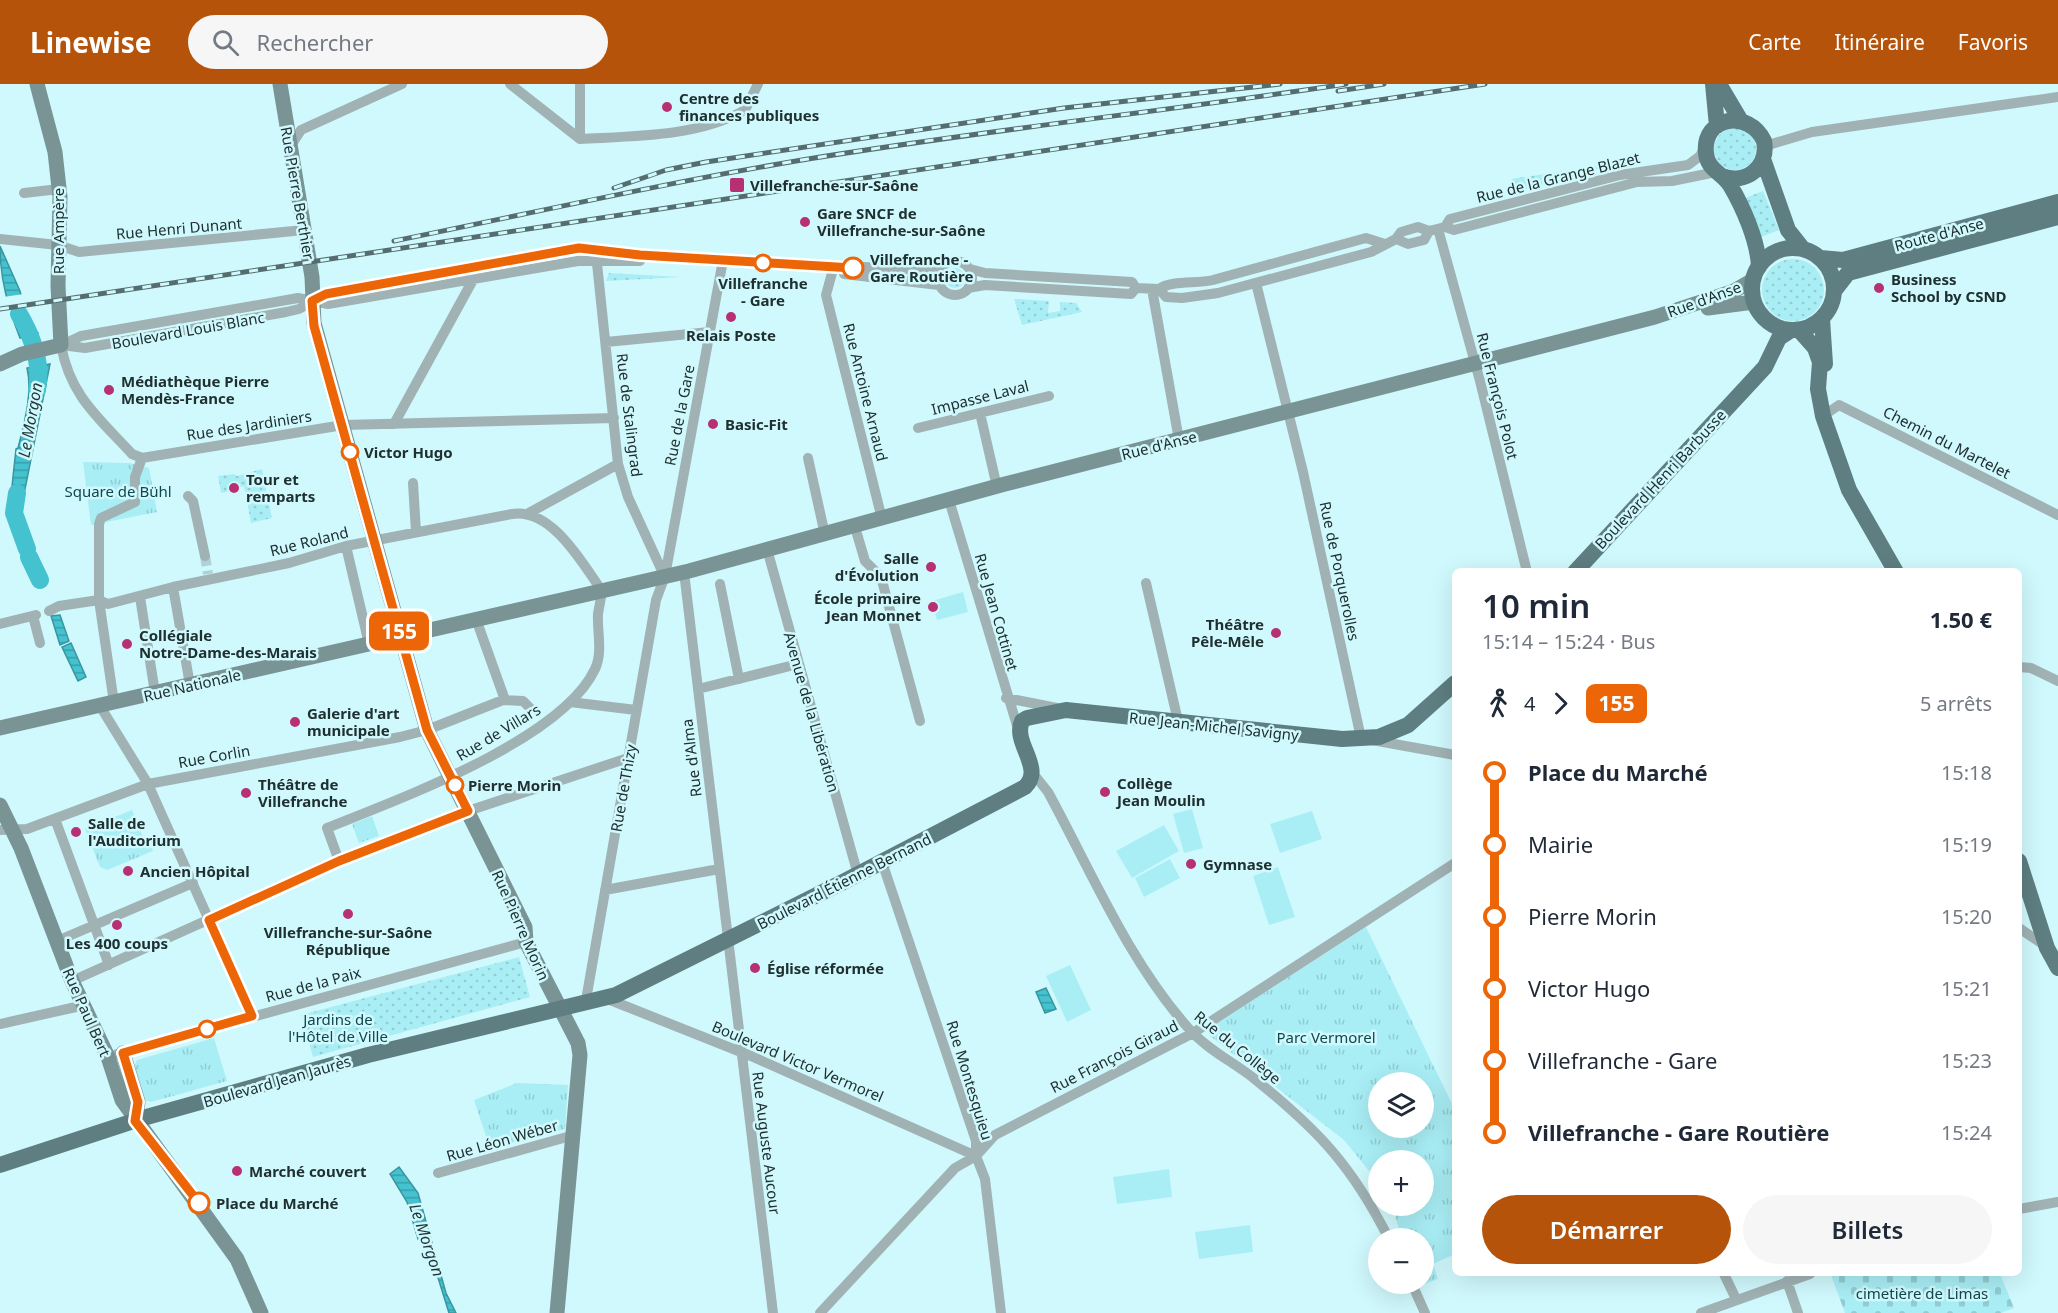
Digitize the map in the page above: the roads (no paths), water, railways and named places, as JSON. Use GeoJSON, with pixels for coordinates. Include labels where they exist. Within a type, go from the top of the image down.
{"type":"FeatureCollection","features":[{"type":"Feature","properties":{"kind":"main road","name":"Rue Ampère"},"geometry":{"type":"LineString","coordinates":[[37,84],[55,152],[59,189],[61,345]]}},
{"type":"Feature","properties":{"kind":"main road","name":"Rue Pierre Berthier"},"geometry":{"type":"LineString","coordinates":[[280,84],[312,277],[314,323],[374,540]]}},
{"type":"Feature","properties":{"kind":"main road"},"geometry":{"type":"LineString","coordinates":[[1713,84],[1717,126]]}},
{"type":"Feature","properties":{"kind":"main road"},"geometry":{"type":"LineString","coordinates":[[1719,84],[1741,120],[1756,129],[1788,230],[1803,249],[1820,258],[1831,273],[1834,291],[1828,311],[1822,319],[1795,330]]}},
{"type":"Feature","properties":{"kind":"main road"},"geometry":{"type":"LineString","coordinates":[[1741,120],[1729,121],[1717,126],[1706,143],[1708,162],[1736,198],[1758,254],[1754,302],[1765,319],[1773,325],[1795,330],[1815,348],[1820,362],[1818,389],[1823,416],[1849,490],[1894,568]]}},
{"type":"Feature","properties":{"kind":"main road"},"geometry":{"type":"LineString","coordinates":[[1719,174],[1743,178],[1755,171],[1764,153]]}},
{"type":"Feature","properties":{"kind":"main road","name":"Route d'Anse"},"geometry":{"type":"LineString","coordinates":[[1820,258],[1843,260],[2058,202]]}},
{"type":"Feature","properties":{"kind":"main road","name":"Route d'Anse"},"geometry":{"type":"LineString","coordinates":[[1834,291],[1848,273],[2058,217]]}},
{"type":"Feature","properties":{"kind":"main road"},"geometry":{"type":"LineString","coordinates":[[1756,273],[1778,251],[1803,249]]}},
{"type":"Feature","properties":{"kind":"main road","name":"Rue d'Anse"},"geometry":{"type":"LineString","coordinates":[[665,576],[855,527],[997,487],[1655,317],[1734,291],[1756,273]]}},
{"type":"Feature","properties":{"kind":"main road","name":"Rue d'Anse"},"geometry":{"type":"LineString","coordinates":[[1655,317],[1735,302],[1754,302]]}},
{"type":"Feature","properties":{"kind":"main road","name":"Boulevard Henri Barbusse"},"geometry":{"type":"LineString","coordinates":[[1745,386],[1761,362],[1766,348],[1765,319]]}},
{"type":"Feature","properties":{"kind":"main road"},"geometry":{"type":"LineString","coordinates":[[1822,319],[1825,344],[1823,416]]}},
{"type":"Feature","properties":{"kind":"main road","name":"Boulevard Henri Barbusse"},"geometry":{"type":"LineString","coordinates":[[1579,568],[1765,367],[1779,339],[1795,330]]}},
{"type":"Feature","properties":{"kind":"main road","name":"Boulevard Louis Blanc"},"geometry":{"type":"LineString","coordinates":[[0,364],[44,347],[61,345]]}},
{"type":"Feature","properties":{"kind":"main road","name":"Rue Pierre Morin"},"geometry":{"type":"LineString","coordinates":[[374,540],[427,730],[525,927],[526,942],[559,1007]]}},
{"type":"Feature","properties":{"kind":"main road","name":"Rue Nationale"},"geometry":{"type":"LineString","coordinates":[[0,728],[665,576]]}},
{"type":"Feature","properties":{"kind":"main road"},"geometry":{"type":"LineString","coordinates":[[1402,727],[1452,685]]}},
{"type":"Feature","properties":{"kind":"main road","name":"Rue Jean-Michel Savigny"},"geometry":{"type":"LineString","coordinates":[[1019,732],[1022,722],[1032,717],[1066,710],[1324,737],[1379,737],[1402,727]]}},
{"type":"Feature","properties":{"kind":"main road"},"geometry":{"type":"LineString","coordinates":[[1019,732],[1032,771]]}},
{"type":"Feature","properties":{"kind":"main road","name":"Boulevard Étienne Bernand"},"geometry":{"type":"LineString","coordinates":[[586,1000],[605,998],[882,862],[1025,787],[1031,778],[1032,771]]}},
{"type":"Feature","properties":{"kind":"main road","name":"Rue Paul Bert"},"geometry":{"type":"LineString","coordinates":[[0,805],[6,829],[57,941],[72,981],[108,1057],[122,1100],[135,1121]]}},
{"type":"Feature","properties":{"kind":"main road"},"geometry":{"type":"LineString","coordinates":[[2022,870],[2047,948],[2058,968]]}},
{"type":"Feature","properties":{"kind":"main road","name":"Boulevard Jean Jaurès"},"geometry":{"type":"LineString","coordinates":[[0,1166],[135,1121],[368,1055],[586,1000]]}},
{"type":"Feature","properties":{"kind":"main road"},"geometry":{"type":"LineString","coordinates":[[557,1313],[580,1055],[573,1032],[559,1007]]}},
{"type":"Feature","properties":{"kind":"main road","name":"Rue Paul Bert"},"geometry":{"type":"LineString","coordinates":[[123,1053],[138,1102],[135,1121]]}},
{"type":"Feature","properties":{"kind":"main road"},"geometry":{"type":"LineString","coordinates":[[135,1121],[194,1196],[237,1258],[261,1313]]}},
{"type":"Feature","properties":{"kind":"street"},"geometry":{"type":"LineString","coordinates":[[290,148],[302,130],[402,84]]}},
{"type":"Feature","properties":{"kind":"street"},"geometry":{"type":"LineString","coordinates":[[510,84],[580,139],[653,134],[712,125],[745,110],[758,84]]}},
{"type":"Feature","properties":{"kind":"street"},"geometry":{"type":"LineString","coordinates":[[580,84],[580,139]]}},
{"type":"Feature","properties":{"kind":"street"},"geometry":{"type":"LineString","coordinates":[[1764,153],[1812,132],[2058,97]]}},
{"type":"Feature","properties":{"kind":"street","name":"Rue de la Grange Blazet"},"geometry":{"type":"LineString","coordinates":[[1155,289],[1166,297],[1182,298],[1256,283],[1371,252],[1396,239],[1408,244],[1424,240],[1450,219],[1608,178],[1645,170],[1688,165],[1700,156],[1706,143]]}},
{"type":"Feature","properties":{"kind":"street","name":"Rue de la Grange Blazet"},"geometry":{"type":"LineString","coordinates":[[1437,229],[1454,230],[1637,182],[1672,182],[1719,174]]}},
{"type":"Feature","properties":{"kind":"street"},"geometry":{"type":"LineString","coordinates":[[24,193],[28,190],[59,189]]}},
{"type":"Feature","properties":{"kind":"street","name":"Rue François Polot"},"geometry":{"type":"LineString","coordinates":[[1437,229],[1476,364],[1526,568]]}},
{"type":"Feature","properties":{"kind":"street","name":"Rue Henri Dunant"},"geometry":{"type":"LineString","coordinates":[[1,239],[58,245],[79,252],[304,230]]}},
{"type":"Feature","properties":{"kind":"street","name":"Rue de la Grange Blazet"},"geometry":{"type":"LineString","coordinates":[[1136,288],[1155,289],[1166,284],[1197,284],[1366,238],[1385,244]]}},
{"type":"Feature","properties":{"kind":"street","name":"Boulevard Louis Blanc"},"geometry":{"type":"LineString","coordinates":[[61,345],[85,348],[299,309],[326,294],[548,251],[579,248],[596,255]]}},
{"type":"Feature","properties":{"kind":"street","name":"Boulevard Louis Blanc"},"geometry":{"type":"LineString","coordinates":[[312,301],[328,304],[557,264],[596,255],[939,271]]}},
{"type":"Feature","properties":{"kind":"street","name":"Rue de Stalingrad"},"geometry":{"type":"LineString","coordinates":[[596,255],[618,464],[627,497],[665,576]]}},
{"type":"Feature","properties":{"kind":"street"},"geometry":{"type":"LineString","coordinates":[[955,261],[963,262],[969,269],[972,281],[961,294],[952,295],[945,292],[939,285],[939,271],[944,264],[955,261]]}},
{"type":"Feature","properties":{"kind":"street","name":"Boulevard Louis Blanc"},"geometry":{"type":"LineString","coordinates":[[723,262],[939,285]]}},
{"type":"Feature","properties":{"kind":"street","name":"Rue de la Gare"},"geometry":{"type":"LineString","coordinates":[[665,576],[723,262]]}},
{"type":"Feature","properties":{"kind":"street","name":"Rue de la Grange Blazet"},"geometry":{"type":"LineString","coordinates":[[969,269],[985,273],[1132,282],[1136,288]]}},
{"type":"Feature","properties":{"kind":"street","name":"Rue Antoine Arnaud"},"geometry":{"type":"LineString","coordinates":[[832,273],[825,295],[882,519]]}},
{"type":"Feature","properties":{"kind":"street"},"geometry":{"type":"LineString","coordinates":[[394,424],[474,278]]}},
{"type":"Feature","properties":{"kind":"street","name":"Rue de Porquerolles"},"geometry":{"type":"LineString","coordinates":[[1256,283],[1303,472],[1361,738]]}},
{"type":"Feature","properties":{"kind":"street","name":"Rue de la Grange Blazet"},"geometry":{"type":"LineString","coordinates":[[968,288],[985,285],[1131,294],[1136,288]]}},
{"type":"Feature","properties":{"kind":"street"},"geometry":{"type":"LineString","coordinates":[[1155,289],[1169,350],[1179,440]]}},
{"type":"Feature","properties":{"kind":"street"},"geometry":{"type":"LineString","coordinates":[[606,342],[710,332]]}},
{"type":"Feature","properties":{"kind":"street"},"geometry":{"type":"LineString","coordinates":[[61,345],[67,370],[81,400],[132,454],[142,458],[135,477],[135,502],[101,518],[99,524],[99,600],[107,705],[148,784],[252,1016]]}},
{"type":"Feature","properties":{"kind":"street","name":"Impasse Laval"},"geometry":{"type":"LineString","coordinates":[[918,428],[1049,396]]}},
{"type":"Feature","properties":{"kind":"street","name":"Chemin du Martelet"},"geometry":{"type":"LineString","coordinates":[[1823,416],[1839,405],[2058,515]]}},
{"type":"Feature","properties":{"kind":"street"},"geometry":{"type":"LineString","coordinates":[[980,413],[997,487]]}},
{"type":"Feature","properties":{"kind":"street","name":"Rue des Jardiniers"},"geometry":{"type":"LineString","coordinates":[[142,458],[343,425],[614,418]]}},
{"type":"Feature","properties":{"kind":"street"},"geometry":{"type":"LineString","coordinates":[[808,458],[825,535]]}},
{"type":"Feature","properties":{"kind":"street"},"geometry":{"type":"LineString","coordinates":[[602,591],[562,536],[529,513],[618,464]]}},
{"type":"Feature","properties":{"kind":"street"},"geometry":{"type":"LineString","coordinates":[[413,483],[416,532]]}},
{"type":"Feature","properties":{"kind":"street"},"geometry":{"type":"LineString","coordinates":[[188,496],[193,501],[205,555]]}},
{"type":"Feature","properties":{"kind":"street","name":"Rue Jean Cottinet"},"geometry":{"type":"LineString","coordinates":[[949,500],[1006,698],[1019,732]]}},
{"type":"Feature","properties":{"kind":"street","name":"Rue Roland"},"geometry":{"type":"LineString","coordinates":[[48,611],[59,606],[99,600],[108,604],[209,577],[289,563],[346,546],[512,514],[529,513]]}},
{"type":"Feature","properties":{"kind":"street"},"geometry":{"type":"LineString","coordinates":[[855,527],[865,561],[881,577],[920,721]]}},
{"type":"Feature","properties":{"kind":"street"},"geometry":{"type":"LineString","coordinates":[[346,546],[369,644]]}},
{"type":"Feature","properties":{"kind":"street","name":"Avenue de la Libération"},"geometry":{"type":"LineString","coordinates":[[767,549],[858,874]]}},
{"type":"Feature","properties":{"kind":"street","name":"Rue d'Alma"},"geometry":{"type":"LineString","coordinates":[[684,572],[727,940]]}},
{"type":"Feature","properties":{"kind":"street","name":"Rue de Thizy"},"geometry":{"type":"LineString","coordinates":[[586,1000],[656,600],[665,576]]}},
{"type":"Feature","properties":{"kind":"street"},"geometry":{"type":"LineString","coordinates":[[1146,583],[1178,721]]}},
{"type":"Feature","properties":{"kind":"street"},"geometry":{"type":"LineString","coordinates":[[720,584],[740,679]]}},
{"type":"Feature","properties":{"kind":"street"},"geometry":{"type":"LineString","coordinates":[[173,587],[190,685]]}},
{"type":"Feature","properties":{"kind":"street","name":"Rue de Villars"},"geometry":{"type":"LineString","coordinates":[[339,861],[327,828],[451,777],[539,726],[570,702],[595,669],[599,655],[598,614],[602,591]]}},
{"type":"Feature","properties":{"kind":"street"},"geometry":{"type":"LineString","coordinates":[[140,597],[155,693]]}},
{"type":"Feature","properties":{"kind":"street"},"geometry":{"type":"LineString","coordinates":[[0,624],[34,616],[40,643]]}},
{"type":"Feature","properties":{"kind":"street"},"geometry":{"type":"LineString","coordinates":[[476,619],[505,700],[524,701],[531,709]]}},
{"type":"Feature","properties":{"kind":"street"},"geometry":{"type":"LineString","coordinates":[[698,689],[798,664]]}},
{"type":"Feature","properties":{"kind":"street"},"geometry":{"type":"LineString","coordinates":[[2022,667],[2031,668],[2058,681]]}},
{"type":"Feature","properties":{"kind":"street","name":"Rue Jean-Michel Savigny"},"geometry":{"type":"LineString","coordinates":[[1006,698],[1066,710]]}},
{"type":"Feature","properties":{"kind":"street","name":"Rue Corlin"},"geometry":{"type":"LineString","coordinates":[[6,829],[27,829],[148,784],[427,730],[505,700]]}},
{"type":"Feature","properties":{"kind":"street"},"geometry":{"type":"LineString","coordinates":[[570,702],[636,710]]}},
{"type":"Feature","properties":{"kind":"street"},"geometry":{"type":"LineString","coordinates":[[1402,727],[1413,741],[1425,749]]}},
{"type":"Feature","properties":{"kind":"street","name":"Rue Jean-Michel Savigny"},"geometry":{"type":"LineString","coordinates":[[1361,738],[1452,754]]}},
{"type":"Feature","properties":{"kind":"street"},"geometry":{"type":"LineString","coordinates":[[72,981],[339,861],[468,811],[628,758]]}},
{"type":"Feature","properties":{"kind":"street","name":"Rue du Collège"},"geometry":{"type":"LineString","coordinates":[[1032,771],[1048,792],[1152,984],[1192,1033],[1255,1079],[1321,1137],[1360,1185],[1383,1228]]}},
{"type":"Feature","properties":{"kind":"street"},"geometry":{"type":"LineString","coordinates":[[55,819],[109,965]]}},
{"type":"Feature","properties":{"kind":"street","name":"Rue Montesquieu"},"geometry":{"type":"LineString","coordinates":[[882,862],[973,1133],[976,1156],[985,1179],[1001,1313]]}},
{"type":"Feature","properties":{"kind":"street","name":"Rue François Giraud"},"geometry":{"type":"LineString","coordinates":[[820,1313],[956,1168],[976,1156],[985,1143],[1011,1124],[1192,1033],[1452,865]]}},
{"type":"Feature","properties":{"kind":"street"},"geometry":{"type":"LineString","coordinates":[[605,890],[719,869]]}},
{"type":"Feature","properties":{"kind":"street"},"geometry":{"type":"LineString","coordinates":[[57,941],[193,883]]}},
{"type":"Feature","properties":{"kind":"street"},"geometry":{"type":"LineString","coordinates":[[2022,930],[2047,948]]}},
{"type":"Feature","properties":{"kind":"street","name":"Rue Auguste Aucour"},"geometry":{"type":"LineString","coordinates":[[727,940],[773,1313]]}},
{"type":"Feature","properties":{"kind":"street","name":"Rue de la Paix"},"geometry":{"type":"LineString","coordinates":[[108,1057],[526,942]]}},
{"type":"Feature","properties":{"kind":"street","name":"Boulevard Victor Vermorel"},"geometry":{"type":"LineString","coordinates":[[605,998],[741,1053],[976,1156]]}},
{"type":"Feature","properties":{"kind":"street"},"geometry":{"type":"LineString","coordinates":[[0,1024],[85,1005]]}},
{"type":"Feature","properties":{"kind":"street","name":"Rue Léon Wéber"},"geometry":{"type":"LineString","coordinates":[[438,1173],[574,1135]]}},
{"type":"Feature","properties":{"kind":"street"},"geometry":{"type":"LineString","coordinates":[[2022,1208],[2058,1202]]}},
{"type":"Feature","properties":{"kind":"street"},"geometry":{"type":"LineString","coordinates":[[1725,1276],[1736,1299]]}},
{"type":"Feature","properties":{"kind":"street"},"geometry":{"type":"LineString","coordinates":[[1701,1313],[1803,1276]]}},
{"type":"Feature","properties":{"kind":"street"},"geometry":{"type":"LineString","coordinates":[[1787,1281],[1798,1313]]}},
{"type":"Feature","properties":{"kind":"street"},"geometry":{"type":"LineString","coordinates":[[1416,1294],[1425,1313]]}},
{"type":"Feature","properties":{"kind":"water"},"geometry":{"type":"Polygon","coordinates":[[[0,246],[20,291],[27,318],[38,333],[20,338],[1,270],[0,246]]]}},
{"type":"Feature","properties":{"kind":"water"},"geometry":{"type":"Polygon","coordinates":[[[50,364],[21,509],[22,520],[9,514],[16,449],[27,408],[29,378],[27,368],[50,364]]]}},
{"type":"Feature","properties":{"kind":"water"},"geometry":{"type":"Polygon","coordinates":[[[60,615],[69,641],[60,645],[51,616],[60,615]]]}},
{"type":"Feature","properties":{"kind":"water"},"geometry":{"type":"Polygon","coordinates":[[[71,643],[86,677],[78,681],[62,647],[71,643]]]}},
{"type":"Feature","properties":{"kind":"water"},"geometry":{"type":"Polygon","coordinates":[[[1046,988],[1056,1009],[1045,1013],[1036,992],[1046,988]]]}},
{"type":"Feature","properties":{"kind":"water"},"geometry":{"type":"Polygon","coordinates":[[[399,1167],[418,1193],[446,1293],[456,1313],[449,1313],[425,1236],[418,1239],[407,1202],[390,1174],[399,1167]]]}},
{"type":"Feature","properties":{"kind":"waterway","name":"Le Morgon"},"geometry":{"type":"LineString","coordinates":[[19,314],[35,350],[38,370],[37,390]]}},
{"type":"Feature","properties":{"kind":"waterway","name":"Le Morgon"},"geometry":{"type":"LineString","coordinates":[[17,493],[14,513],[27,549]]}},
{"type":"Feature","properties":{"kind":"waterway","name":"Le Morgon"},"geometry":{"type":"LineString","coordinates":[[29,557],[40,580]]}},
{"type":"Feature","properties":{"kind":"tunnel"},"geometry":{"type":"LineString","coordinates":[[205,556],[208,574]]}},
{"type":"Feature","properties":{"kind":"railway"},"geometry":{"type":"LineString","coordinates":[[614,188],[666,170],[706,162],[1064,108],[1280,84]]}},
{"type":"Feature","properties":{"kind":"railway"},"geometry":{"type":"LineString","coordinates":[[394,241],[652,188],[808,159],[1346,84]]}},
{"type":"Feature","properties":{"kind":"railway"},"geometry":{"type":"LineString","coordinates":[[1338,91],[1384,84]]}},
{"type":"Feature","properties":{"kind":"railway"},"geometry":{"type":"LineString","coordinates":[[0,309],[1485,84]]}},
{"type":"Feature","properties":{"kind":"place","name":"Centre des finances publiques"},"geometry":{"type":"Point","coordinates":[667,107]}},
{"type":"Feature","properties":{"kind":"place","name":"Villefranche-sur-Saône"},"geometry":{"type":"Point","coordinates":[737,185]}},
{"type":"Feature","properties":{"kind":"place","name":"Gare SNCF de Villefranche-sur-Saône"},"geometry":{"type":"Point","coordinates":[805,222]}},
{"type":"Feature","properties":{"kind":"place","name":"Villefranche - Gare"},"geometry":{"type":"Point","coordinates":[763,263]}},
{"type":"Feature","properties":{"kind":"place","name":"Villefranche - Gare Routière"},"geometry":{"type":"Point","coordinates":[853,268]}},
{"type":"Feature","properties":{"kind":"place","name":"Business School by CSND"},"geometry":{"type":"Point","coordinates":[1879,288]}},
{"type":"Feature","properties":{"kind":"place","name":"Relais Poste"},"geometry":{"type":"Point","coordinates":[731,317]}},
{"type":"Feature","properties":{"kind":"place","name":"Médiathèque Pierre Mendès-France"},"geometry":{"type":"Point","coordinates":[109,390]}},
{"type":"Feature","properties":{"kind":"place","name":"Basic-Fit"},"geometry":{"type":"Point","coordinates":[713,424]}},
{"type":"Feature","properties":{"kind":"place","name":"Victor Hugo"},"geometry":{"type":"Point","coordinates":[350,452]}},
{"type":"Feature","properties":{"kind":"place","name":"Tour et remparts"},"geometry":{"type":"Point","coordinates":[234,488]}},
{"type":"Feature","properties":{"kind":"place","name":"Salle d'Évolution"},"geometry":{"type":"Point","coordinates":[931,567]}},
{"type":"Feature","properties":{"kind":"place","name":"École primaire Jean Monnet"},"geometry":{"type":"Point","coordinates":[933,607]}},
{"type":"Feature","properties":{"kind":"place","name":"Théâtre Pêle-Mêle"},"geometry":{"type":"Point","coordinates":[1276,633]}},
{"type":"Feature","properties":{"kind":"place","name":"Collégiale Notre-Dame-des-Marais"},"geometry":{"type":"Point","coordinates":[127,644]}},
{"type":"Feature","properties":{"kind":"place","name":"Galerie d'art municipale"},"geometry":{"type":"Point","coordinates":[295,722]}},
{"type":"Feature","properties":{"kind":"place","name":"Pierre Morin"},"geometry":{"type":"Point","coordinates":[455,785]}},
{"type":"Feature","properties":{"kind":"place","name":"Collège Jean Moulin"},"geometry":{"type":"Point","coordinates":[1105,792]}},
{"type":"Feature","properties":{"kind":"place","name":"Théâtre de Villefranche"},"geometry":{"type":"Point","coordinates":[246,793]}},
{"type":"Feature","properties":{"kind":"place","name":"Salle de l'Auditorium"},"geometry":{"type":"Point","coordinates":[76,832]}},
{"type":"Feature","properties":{"kind":"place","name":"Gymnase"},"geometry":{"type":"Point","coordinates":[1191,864]}},
{"type":"Feature","properties":{"kind":"place","name":"Ancien Hôpital"},"geometry":{"type":"Point","coordinates":[128,871]}},
{"type":"Feature","properties":{"kind":"place","name":"Villefranche-sur-Saône République"},"geometry":{"type":"Point","coordinates":[348,914]}},
{"type":"Feature","properties":{"kind":"place","name":"Les 400 coups"},"geometry":{"type":"Point","coordinates":[117,925]}},
{"type":"Feature","properties":{"kind":"place","name":"Église réformée"},"geometry":{"type":"Point","coordinates":[755,968]}},
{"type":"Feature","properties":{"kind":"place","name":"Marché couvert"},"geometry":{"type":"Point","coordinates":[237,1171]}},
{"type":"Feature","properties":{"kind":"place","name":"Place du Marché"},"geometry":{"type":"Point","coordinates":[199,1203]}},
{"type":"Feature","properties":{"kind":"park label","name":"Square de Bühl"},"geometry":{"type":"Point","coordinates":[118,491]}},
{"type":"Feature","properties":{"kind":"park label","name":"Jardins de l'Hôtel de Ville"},"geometry":{"type":"Point","coordinates":[338,1028]}},
{"type":"Feature","properties":{"kind":"park label","name":"Parc Vermorel"},"geometry":{"type":"Point","coordinates":[1326,1037]}},
{"type":"Feature","properties":{"kind":"park label","name":"cimetière de Limas"},"geometry":{"type":"Point","coordinates":[1922,1293]}}]}
